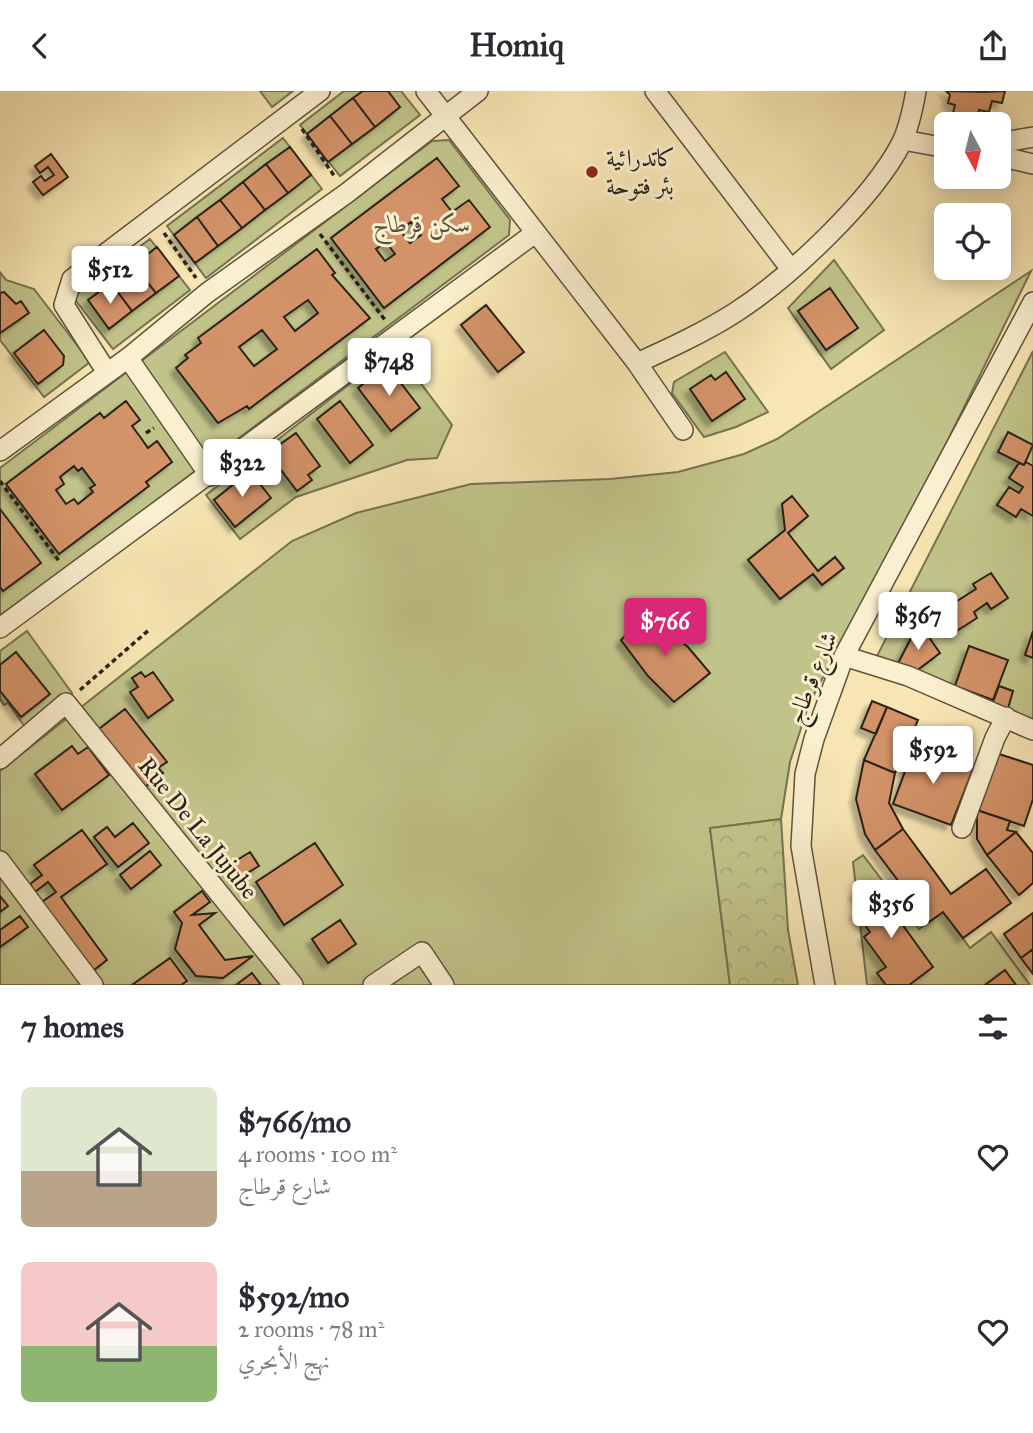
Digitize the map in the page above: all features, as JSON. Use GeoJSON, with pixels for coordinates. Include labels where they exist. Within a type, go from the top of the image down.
{"type":"FeatureCollection","features":[{"type":"Feature","properties":{"kind":"street"},"geometry":{"type":"LineString","coordinates":[[106,371],[64,305],[66,291],[72,279],[320,91]]}},
{"type":"Feature","properties":{"kind":"street"},"geometry":{"type":"LineString","coordinates":[[426,91],[637,363],[684,430]]}},
{"type":"Feature","properties":{"kind":"street"},"geometry":{"type":"LineString","coordinates":[[0,451],[106,371],[128,358],[207,293],[310,220],[478,91]]}},
{"type":"Feature","properties":{"kind":"street"},"geometry":{"type":"LineString","coordinates":[[655,91],[790,268]]}},
{"type":"Feature","properties":{"kind":"street"},"geometry":{"type":"LineString","coordinates":[[637,363],[735,312],[822,240],[862,199],[886,169],[903,140],[916,91]]}},
{"type":"Feature","properties":{"kind":"street"},"geometry":{"type":"LineString","coordinates":[[1012,141],[1033,137]]}},
{"type":"Feature","properties":{"kind":"street"},"geometry":{"type":"LineString","coordinates":[[903,140],[934,146]]}},
{"type":"Feature","properties":{"kind":"street"},"geometry":{"type":"LineString","coordinates":[[1012,159],[1033,164]]}},
{"type":"Feature","properties":{"kind":"street"},"geometry":{"type":"LineString","coordinates":[[0,628],[210,476],[535,233]]}},
{"type":"Feature","properties":{"kind":"street","name":"شارع قرطاج"},"geometry":{"type":"LineString","coordinates":[[825,985],[801,846],[805,774],[814,739],[844,656],[1032,301]]}},
{"type":"Feature","properties":{"kind":"street"},"geometry":{"type":"LineString","coordinates":[[128,358],[210,476]]}},
{"type":"Feature","properties":{"kind":"street"},"geometry":{"type":"LineString","coordinates":[[844,656],[908,676],[1033,730]]}},
{"type":"Feature","properties":{"kind":"street"},"geometry":{"type":"LineString","coordinates":[[0,759],[66,702]]}},
{"type":"Feature","properties":{"kind":"street","name":"Rue De La Jujube"},"geometry":{"type":"LineString","coordinates":[[66,702],[293,985]]}},
{"type":"Feature","properties":{"kind":"street"},"geometry":{"type":"LineString","coordinates":[[962,828],[995,738],[1006,717]]}},
{"type":"Feature","properties":{"kind":"street"},"geometry":{"type":"LineString","coordinates":[[0,861],[93,985]]}},
{"type":"Feature","properties":{"kind":"street"},"geometry":{"type":"LineString","coordinates":[[373,985],[422,952],[444,985]]}},
{"type":"Feature","properties":{"kind":"path"},"geometry":{"type":"LineString","coordinates":[[292,113],[346,193]]}},
{"type":"Feature","properties":{"kind":"path"},"geometry":{"type":"LineString","coordinates":[[154,219],[207,293]]}},
{"type":"Feature","properties":{"kind":"path"},"geometry":{"type":"LineString","coordinates":[[310,220],[397,335]]}},
{"type":"Feature","properties":{"kind":"path"},"geometry":{"type":"LineString","coordinates":[[0,481],[70,577]]}},
{"type":"Feature","properties":{"kind":"path"},"geometry":{"type":"LineString","coordinates":[[66,702],[150,629]]}},
{"type":"Feature","properties":{"kind":"green space"},"geometry":{"type":"Polygon","coordinates":[[[260,91],[293,91],[272,107],[260,91]]]}},
{"type":"Feature","properties":{"kind":"green space"},"geometry":{"type":"Polygon","coordinates":[[[344,91],[401,91],[420,115],[340,176],[300,125],[344,91]]]}},
{"type":"Feature","properties":{"kind":"green space"},"geometry":{"type":"Polygon","coordinates":[[[283,138],[322,189],[206,278],[167,226],[283,138]]]}},
{"type":"Feature","properties":{"kind":"green space","name":"سكن قرطاج"},"geometry":{"type":"Polygon","coordinates":[[[449,140],[510,220],[509,235],[0,618],[0,468],[432,141],[449,140]]]}},
{"type":"Feature","properties":{"kind":"green space"},"geometry":{"type":"Polygon","coordinates":[[[150,239],[190,290],[113,349],[73,297],[150,239]]]}},
{"type":"Feature","properties":{"kind":"green space"},"geometry":{"type":"Polygon","coordinates":[[[834,260],[884,330],[831,369],[788,308],[834,260]]]}},
{"type":"Feature","properties":{"kind":"green space"},"geometry":{"type":"Polygon","coordinates":[[[1031,271],[947,442],[809,704],[790,762],[781,819],[710,828],[730,985],[0,985],[0,771],[292,541],[356,513],[471,484],[610,479],[678,472],[744,454],[777,439],[1031,271]]]}},
{"type":"Feature","properties":{"kind":"green space"},"geometry":{"type":"Polygon","coordinates":[[[0,272],[6,280],[34,289],[90,362],[44,397],[0,340],[0,272]]]}},
{"type":"Feature","properties":{"kind":"green space"},"geometry":{"type":"Polygon","coordinates":[[[395,349],[452,425],[437,458],[407,460],[296,497],[240,539],[206,495],[395,349]]]}},
{"type":"Feature","properties":{"kind":"green space"},"geometry":{"type":"Polygon","coordinates":[[[1033,351],[1033,723],[921,681],[877,656],[1033,351]]]}},
{"type":"Feature","properties":{"kind":"green space"},"geometry":{"type":"Polygon","coordinates":[[[725,352],[768,412],[736,427],[704,437],[672,393],[674,382],[725,352]]]}},
{"type":"Feature","properties":{"kind":"green space"},"geometry":{"type":"Polygon","coordinates":[[[27,631],[72,693],[25,727],[8,703],[4,705],[0,699],[0,651],[27,631]]]}},
{"type":"Feature","properties":{"kind":"green space"},"geometry":{"type":"Polygon","coordinates":[[[781,819],[788,930],[798,985],[730,985],[710,828],[781,819]]]}},
{"type":"Feature","properties":{"kind":"green space"},"geometry":{"type":"Polygon","coordinates":[[[863,855],[919,929],[943,912],[970,948],[991,932],[1030,985],[867,985],[853,862],[863,855]]]}},
{"type":"Feature","properties":{"kind":"building"},"geometry":{"type":"Polygon","coordinates":[[[363,91],[388,91],[400,107],[375,127],[353,98],[363,91]]]}},
{"type":"Feature","properties":{"kind":"building"},"geometry":{"type":"Polygon","coordinates":[[[946,91],[1005,91],[1002,103],[992,101],[989,112],[953,112],[955,105],[948,103],[950,95],[946,91]]]}},
{"type":"Feature","properties":{"kind":"building"},"geometry":{"type":"Polygon","coordinates":[[[353,98],[375,127],[352,144],[330,116],[353,98]]]}},
{"type":"Feature","properties":{"kind":"building"},"geometry":{"type":"Polygon","coordinates":[[[330,116],[352,144],[328,162],[307,134],[330,116]]]}},
{"type":"Feature","properties":{"kind":"building"},"geometry":{"type":"Polygon","coordinates":[[[290,147],[311,175],[288,193],[266,164],[290,147]]]}},
{"type":"Feature","properties":{"kind":"building"},"geometry":{"type":"Polygon","coordinates":[[[51,154],[68,177],[43,195],[33,182],[41,176],[45,181],[54,175],[48,167],[40,173],[35,166],[51,154]]]}},
{"type":"Feature","properties":{"kind":"building"},"geometry":{"type":"Polygon","coordinates":[[[437,158],[459,186],[442,199],[452,212],[469,200],[490,227],[384,308],[331,238],[437,158]],[[411,222],[400,230],[410,243],[421,235],[411,222]],[[386,242],[376,249],[385,261],[395,254],[386,242]]]}},
{"type":"Feature","properties":{"kind":"building"},"geometry":{"type":"Polygon","coordinates":[[[266,164],[288,193],[265,210],[243,182],[266,164]]]}},
{"type":"Feature","properties":{"kind":"building"},"geometry":{"type":"Polygon","coordinates":[[[243,182],[265,210],[242,228],[220,200],[243,182]]]}},
{"type":"Feature","properties":{"kind":"building"},"geometry":{"type":"Polygon","coordinates":[[[220,200],[242,228],[218,246],[197,217],[220,200]]]}},
{"type":"Feature","properties":{"kind":"building"},"geometry":{"type":"Polygon","coordinates":[[[197,217],[218,246],[195,263],[174,235],[197,217]]]}},
{"type":"Feature","properties":{"kind":"building"},"geometry":{"type":"Polygon","coordinates":[[[157,247],[179,276],[156,293],[134,265],[157,247]]]}},
{"type":"Feature","properties":{"kind":"building"},"geometry":{"type":"Polygon","coordinates":[[[317,249],[335,273],[332,275],[370,318],[249,409],[247,406],[218,423],[176,368],[188,358],[185,355],[201,343],[198,338],[317,249]],[[308,300],[284,317],[295,331],[318,313],[308,300]],[[262,330],[239,347],[254,366],[277,349],[262,330]]]}},
{"type":"Feature","properties":{"kind":"building"},"geometry":{"type":"Polygon","coordinates":[[[134,265],[156,293],[132,311],[111,283],[134,265]]]}},
{"type":"Feature","properties":{"kind":"building"},"geometry":{"type":"Polygon","coordinates":[[[111,283],[132,311],[109,329],[88,300],[111,283]]]}},
{"type":"Feature","properties":{"kind":"building"},"geometry":{"type":"Polygon","coordinates":[[[830,288],[858,328],[826,350],[798,311],[830,288]]]}},
{"type":"Feature","properties":{"kind":"building"},"geometry":{"type":"Polygon","coordinates":[[[4,292],[16,304],[21,301],[29,313],[0,333],[0,293],[4,292]]]}},
{"type":"Feature","properties":{"kind":"building"},"geometry":{"type":"Polygon","coordinates":[[[486,305],[524,352],[498,372],[461,325],[486,305]]]}},
{"type":"Feature","properties":{"kind":"building"},"geometry":{"type":"Polygon","coordinates":[[[44,330],[64,356],[63,365],[38,384],[14,353],[44,330]]]}},
{"type":"Feature","properties":{"kind":"building"},"geometry":{"type":"Polygon","coordinates":[[[387,365],[420,408],[391,431],[358,388],[387,365]]]}},
{"type":"Feature","properties":{"kind":"building"},"geometry":{"type":"Polygon","coordinates":[[[726,372],[745,399],[712,421],[690,389],[711,375],[715,380],[726,372]]]}},
{"type":"Feature","properties":{"kind":"building"},"geometry":{"type":"Polygon","coordinates":[[[126,401],[140,420],[132,426],[148,448],[157,441],[172,462],[146,482],[149,486],[59,554],[6,484],[100,413],[104,418],[126,401]],[[74,466],[60,477],[64,484],[56,490],[66,504],[74,499],[78,504],[93,492],[90,488],[95,485],[82,468],[78,471],[74,466]]]}},
{"type":"Feature","properties":{"kind":"building"},"geometry":{"type":"Polygon","coordinates":[[[340,401],[373,445],[350,463],[317,419],[340,401]]]}},
{"type":"Feature","properties":{"kind":"building"},"geometry":{"type":"Polygon","coordinates":[[[1008,432],[1033,445],[1024,465],[998,452],[1008,432]]]}},
{"type":"Feature","properties":{"kind":"building"},"geometry":{"type":"Polygon","coordinates":[[[296,433],[320,466],[308,475],[312,480],[297,491],[268,453],[296,433]]]}},
{"type":"Feature","properties":{"kind":"building"},"geometry":{"type":"Polygon","coordinates":[[[1026,462],[1033,466],[1033,516],[1021,509],[1016,517],[997,505],[1009,487],[1019,493],[1023,487],[1009,478],[1019,463],[1024,465],[1026,462]]]}},
{"type":"Feature","properties":{"kind":"building"},"geometry":{"type":"Polygon","coordinates":[[[250,471],[271,498],[235,527],[214,500],[250,471]]]}},
{"type":"Feature","properties":{"kind":"building"},"geometry":{"type":"Polygon","coordinates":[[[792,496],[808,516],[788,533],[818,571],[835,557],[844,568],[822,585],[813,574],[780,599],[748,560],[785,530],[782,504],[792,496]]]}},
{"type":"Feature","properties":{"kind":"building"},"geometry":{"type":"Polygon","coordinates":[[[0,509],[41,563],[3,591],[0,587],[0,509]]]}},
{"type":"Feature","properties":{"kind":"building"},"geometry":{"type":"Polygon","coordinates":[[[991,573],[1008,598],[991,609],[987,603],[974,612],[977,618],[955,632],[943,615],[956,606],[954,603],[976,589],[973,584],[991,573]]]}},
{"type":"Feature","properties":{"kind":"building"},"geometry":{"type":"Polygon","coordinates":[[[647,615],[688,647],[710,673],[674,702],[648,676],[621,640],[647,615]]]}},
{"type":"Feature","properties":{"kind":"building"},"geometry":{"type":"Polygon","coordinates":[[[919,623],[940,653],[911,675],[896,667],[919,623]]]}},
{"type":"Feature","properties":{"kind":"building"},"geometry":{"type":"Polygon","coordinates":[[[1033,631],[1033,658],[1025,655],[1033,631]]]}},
{"type":"Feature","properties":{"kind":"building"},"geometry":{"type":"Polygon","coordinates":[[[969,646],[1008,660],[993,700],[955,686],[969,646]]]}},
{"type":"Feature","properties":{"kind":"building"},"geometry":{"type":"Polygon","coordinates":[[[16,652],[50,694],[21,717],[0,691],[0,665],[16,652]]]}},
{"type":"Feature","properties":{"kind":"building"},"geometry":{"type":"Polygon","coordinates":[[[141,672],[145,677],[153,672],[173,700],[148,718],[130,692],[138,687],[132,678],[141,672]]]}},
{"type":"Feature","properties":{"kind":"building"},"geometry":{"type":"Polygon","coordinates":[[[999,686],[1013,691],[1007,712],[991,707],[999,686]]]}},
{"type":"Feature","properties":{"kind":"building"},"geometry":{"type":"Polygon","coordinates":[[[872,701],[887,707],[876,734],[861,728],[872,701]]]}},
{"type":"Feature","properties":{"kind":"building"},"geometry":{"type":"Polygon","coordinates":[[[887,707],[918,720],[895,773],[864,760],[887,707]]]}},
{"type":"Feature","properties":{"kind":"building"},"geometry":{"type":"Polygon","coordinates":[[[125,709],[167,762],[158,768],[163,773],[141,790],[95,732],[125,709]]]}},
{"type":"Feature","properties":{"kind":"building"},"geometry":{"type":"Polygon","coordinates":[[[72,746],[78,754],[88,747],[109,775],[62,810],[35,774],[72,746]]]}},
{"type":"Feature","properties":{"kind":"building"},"geometry":{"type":"Polygon","coordinates":[[[914,747],[973,769],[951,825],[893,804],[914,747]]]}},
{"type":"Feature","properties":{"kind":"building"},"geometry":{"type":"Polygon","coordinates":[[[996,753],[1033,765],[1033,799],[1024,826],[977,810],[996,753]]]}},
{"type":"Feature","properties":{"kind":"building"},"geometry":{"type":"Polygon","coordinates":[[[864,760],[895,773],[889,803],[903,829],[875,850],[865,834],[856,799],[864,760]]]}},
{"type":"Feature","properties":{"kind":"building"},"geometry":{"type":"Polygon","coordinates":[[[977,810],[1010,821],[1007,830],[1016,832],[987,855],[977,839],[977,810]]]}},
{"type":"Feature","properties":{"kind":"building"},"geometry":{"type":"Polygon","coordinates":[[[133,823],[149,843],[118,867],[94,837],[107,827],[115,837],[133,823]]]}},
{"type":"Feature","properties":{"kind":"building"},"geometry":{"type":"Polygon","coordinates":[[[903,829],[951,894],[986,869],[1011,903],[963,938],[943,912],[929,922],[875,850],[903,829]]]}},
{"type":"Feature","properties":{"kind":"building"},"geometry":{"type":"Polygon","coordinates":[[[82,830],[107,864],[61,897],[107,960],[90,973],[39,904],[56,892],[48,882],[35,892],[30,884],[42,875],[34,865],[82,830]]]}},
{"type":"Feature","properties":{"kind":"building"},"geometry":{"type":"Polygon","coordinates":[[[1016,832],[1033,853],[1033,883],[1019,895],[987,855],[1016,832]]]}},
{"type":"Feature","properties":{"kind":"building"},"geometry":{"type":"Polygon","coordinates":[[[315,843],[343,885],[284,925],[256,882],[315,843]]]}},
{"type":"Feature","properties":{"kind":"building"},"geometry":{"type":"Polygon","coordinates":[[[150,851],[161,865],[131,889],[120,875],[150,851]]]}},
{"type":"Feature","properties":{"kind":"building"},"geometry":{"type":"Polygon","coordinates":[[[250,852],[259,866],[237,879],[229,865],[250,852]]]}},
{"type":"Feature","properties":{"kind":"building"},"geometry":{"type":"Polygon","coordinates":[[[871,881],[933,967],[909,985],[886,985],[877,973],[886,967],[864,937],[870,932],[856,913],[865,907],[855,893],[871,881]]]}},
{"type":"Feature","properties":{"kind":"building"},"geometry":{"type":"Polygon","coordinates":[[[202,891],[210,902],[192,915],[215,913],[199,925],[225,960],[253,956],[223,978],[196,976],[175,949],[182,923],[174,912],[202,891]]]}},
{"type":"Feature","properties":{"kind":"building"},"geometry":{"type":"Polygon","coordinates":[[[0,896],[8,906],[0,912],[0,896]]]}},
{"type":"Feature","properties":{"kind":"building"},"geometry":{"type":"Polygon","coordinates":[[[1033,913],[1033,949],[1021,958],[1004,934],[1033,913]]]}},
{"type":"Feature","properties":{"kind":"building"},"geometry":{"type":"Polygon","coordinates":[[[20,916],[28,927],[0,947],[0,930],[20,916]]]}},
{"type":"Feature","properties":{"kind":"building"},"geometry":{"type":"Polygon","coordinates":[[[340,920],[356,944],[328,963],[312,939],[340,920]]]}},
{"type":"Feature","properties":{"kind":"building"},"geometry":{"type":"Polygon","coordinates":[[[1033,949],[1033,974],[1021,958],[1033,949]]]}},
{"type":"Feature","properties":{"kind":"building"},"geometry":{"type":"Polygon","coordinates":[[[170,958],[187,981],[181,985],[132,985],[170,958]]]}},
{"type":"Feature","properties":{"kind":"building"},"geometry":{"type":"Polygon","coordinates":[[[1005,970],[1016,985],[985,985],[1005,970]]]}},
{"type":"Feature","properties":{"kind":"building"},"geometry":{"type":"Polygon","coordinates":[[[252,973],[261,985],[236,985],[252,973]]]}},
{"type":"Feature","properties":{"kind":"place","name":"كاتدرائية بئر فتوحة"},"geometry":{"type":"Point","coordinates":[592,172]}}]}
